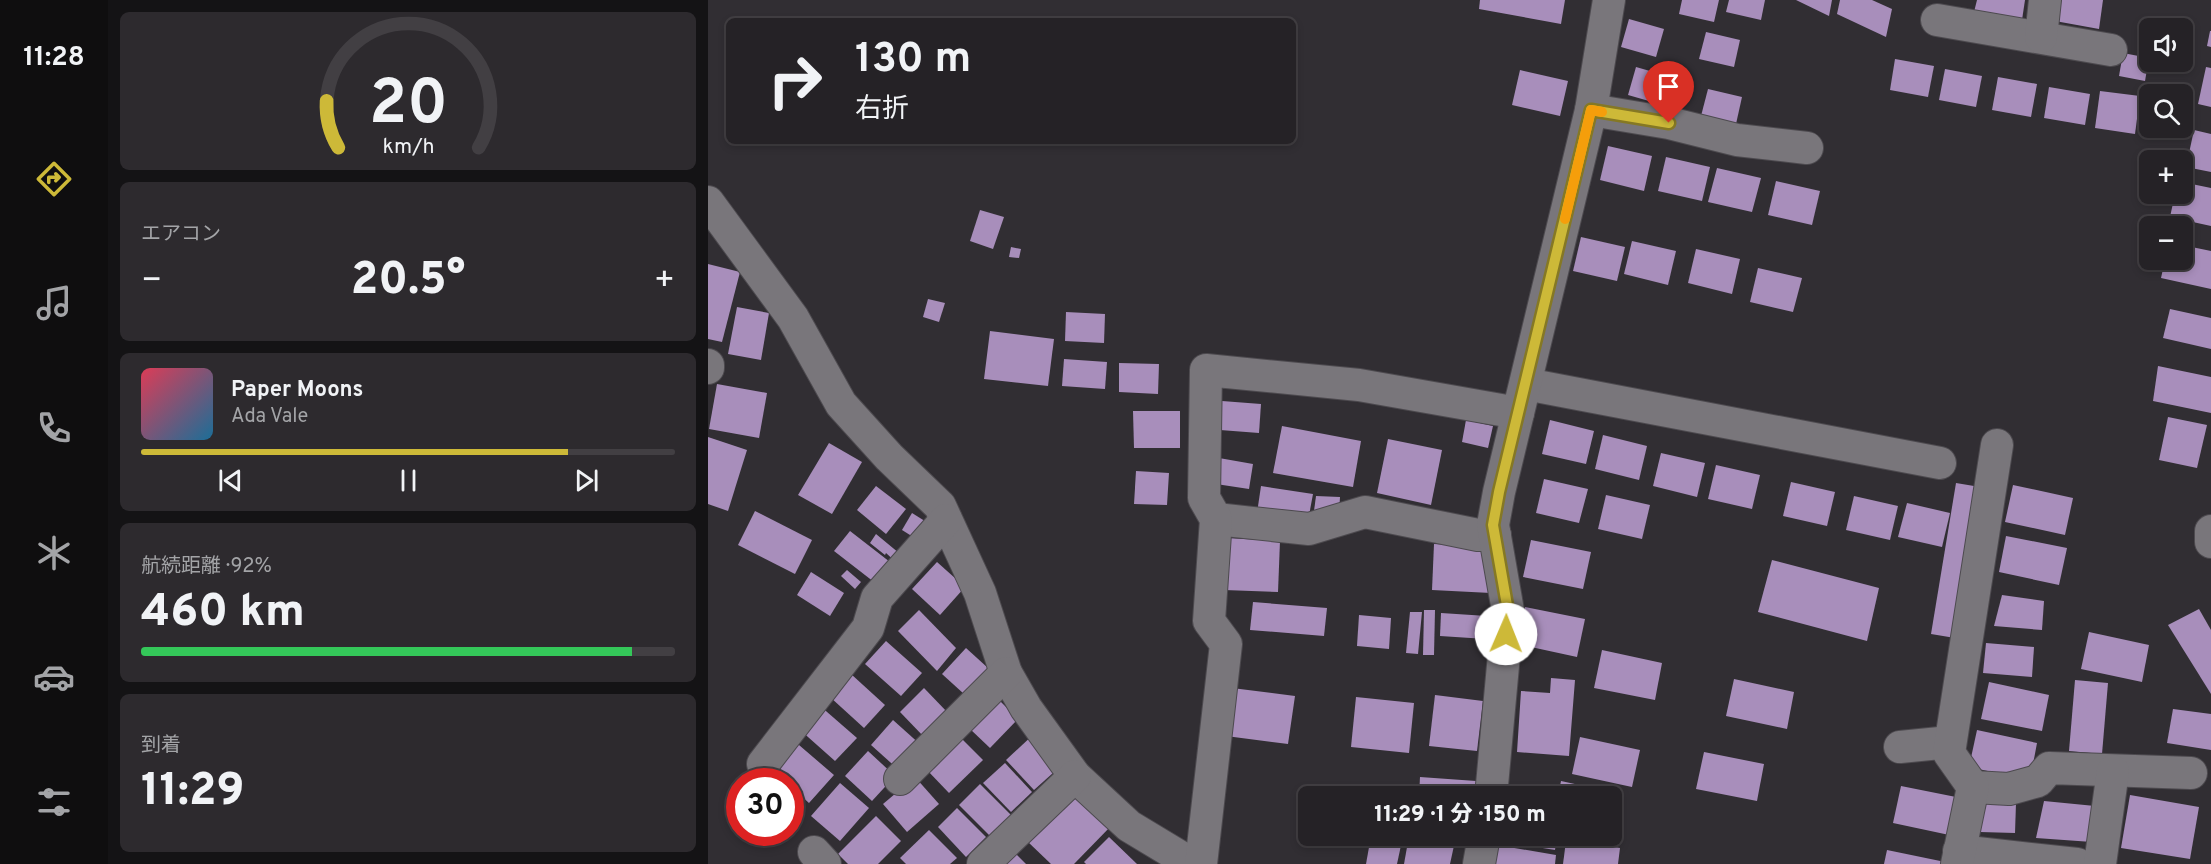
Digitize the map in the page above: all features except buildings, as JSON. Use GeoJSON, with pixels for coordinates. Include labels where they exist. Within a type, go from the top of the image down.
{"type":"FeatureCollection","features":[{"type":"Feature","properties":{"kind":"street"},"geometry":{"type":"LineString","coordinates":[[1492,786],[1508,611],[1493,525],[1591,110],[1609,0]]}},
{"type":"Feature","properties":{"kind":"street"},"geometry":{"type":"LineString","coordinates":[[2041,37],[2045,0]]}},
{"type":"Feature","properties":{"kind":"street"},"geometry":{"type":"LineString","coordinates":[[1937,20],[2111,50]]}},
{"type":"Feature","properties":{"kind":"street"},"geometry":{"type":"LineString","coordinates":[[1591,110],[1669,123],[1737,140],[1807,148]]}},
{"type":"Feature","properties":{"kind":"street"},"geometry":{"type":"LineString","coordinates":[[708,202],[793,318],[841,404],[889,457],[940,506],[980,593],[1006,674],[1026,708],[1076,776],[1129,826],[1183,861],[1226,644],[1209,621],[1216,519],[1204,498],[1206,370],[1522,399],[1940,463]]}},
{"type":"Feature","properties":{"kind":"street"},"geometry":{"type":"LineString","coordinates":[[1997,445],[1950,742],[1949,753],[1973,787],[1958,858],[2077,864]]}},
{"type":"Feature","properties":{"kind":"street"},"geometry":{"type":"LineString","coordinates":[[1216,519],[1309,529],[1365,512],[1478,535],[1495,535]]}},
{"type":"Feature","properties":{"kind":"street"},"geometry":{"type":"LineString","coordinates":[[763,764],[868,628],[877,598],[946,520]]}},
{"type":"Feature","properties":{"kind":"street"},"geometry":{"type":"LineString","coordinates":[[2211,531],[2211,542]]}},
{"type":"Feature","properties":{"kind":"street"},"geometry":{"type":"LineString","coordinates":[[900,779],[1006,674]]}},
{"type":"Feature","properties":{"kind":"street"},"geometry":{"type":"LineString","coordinates":[[1900,747],[1950,742]]}},
{"type":"Feature","properties":{"kind":"street"},"geometry":{"type":"LineString","coordinates":[[1973,787],[2009,789],[2038,781],[2049,768],[2191,773]]}},
{"type":"Feature","properties":{"kind":"street"},"geometry":{"type":"LineString","coordinates":[[2100,864],[2113,771]]}},
{"type":"Feature","properties":{"kind":"street"},"geometry":{"type":"LineString","coordinates":[[983,864],[1076,776]]}},
{"type":"Feature","properties":{"kind":"street"},"geometry":{"type":"LineString","coordinates":[[1479,864],[1482,846]]}},
{"type":"Feature","properties":{"kind":"slow traffic"},"geometry":{"type":"LineString","coordinates":[[1565,219],[1591,110],[1602,112]]}},
{"type":"Feature","properties":{"kind":"route"},"geometry":{"type":"LineString","coordinates":[[1506,634],[1508,611],[1493,525],[1591,110],[1669,123]]}}]}
